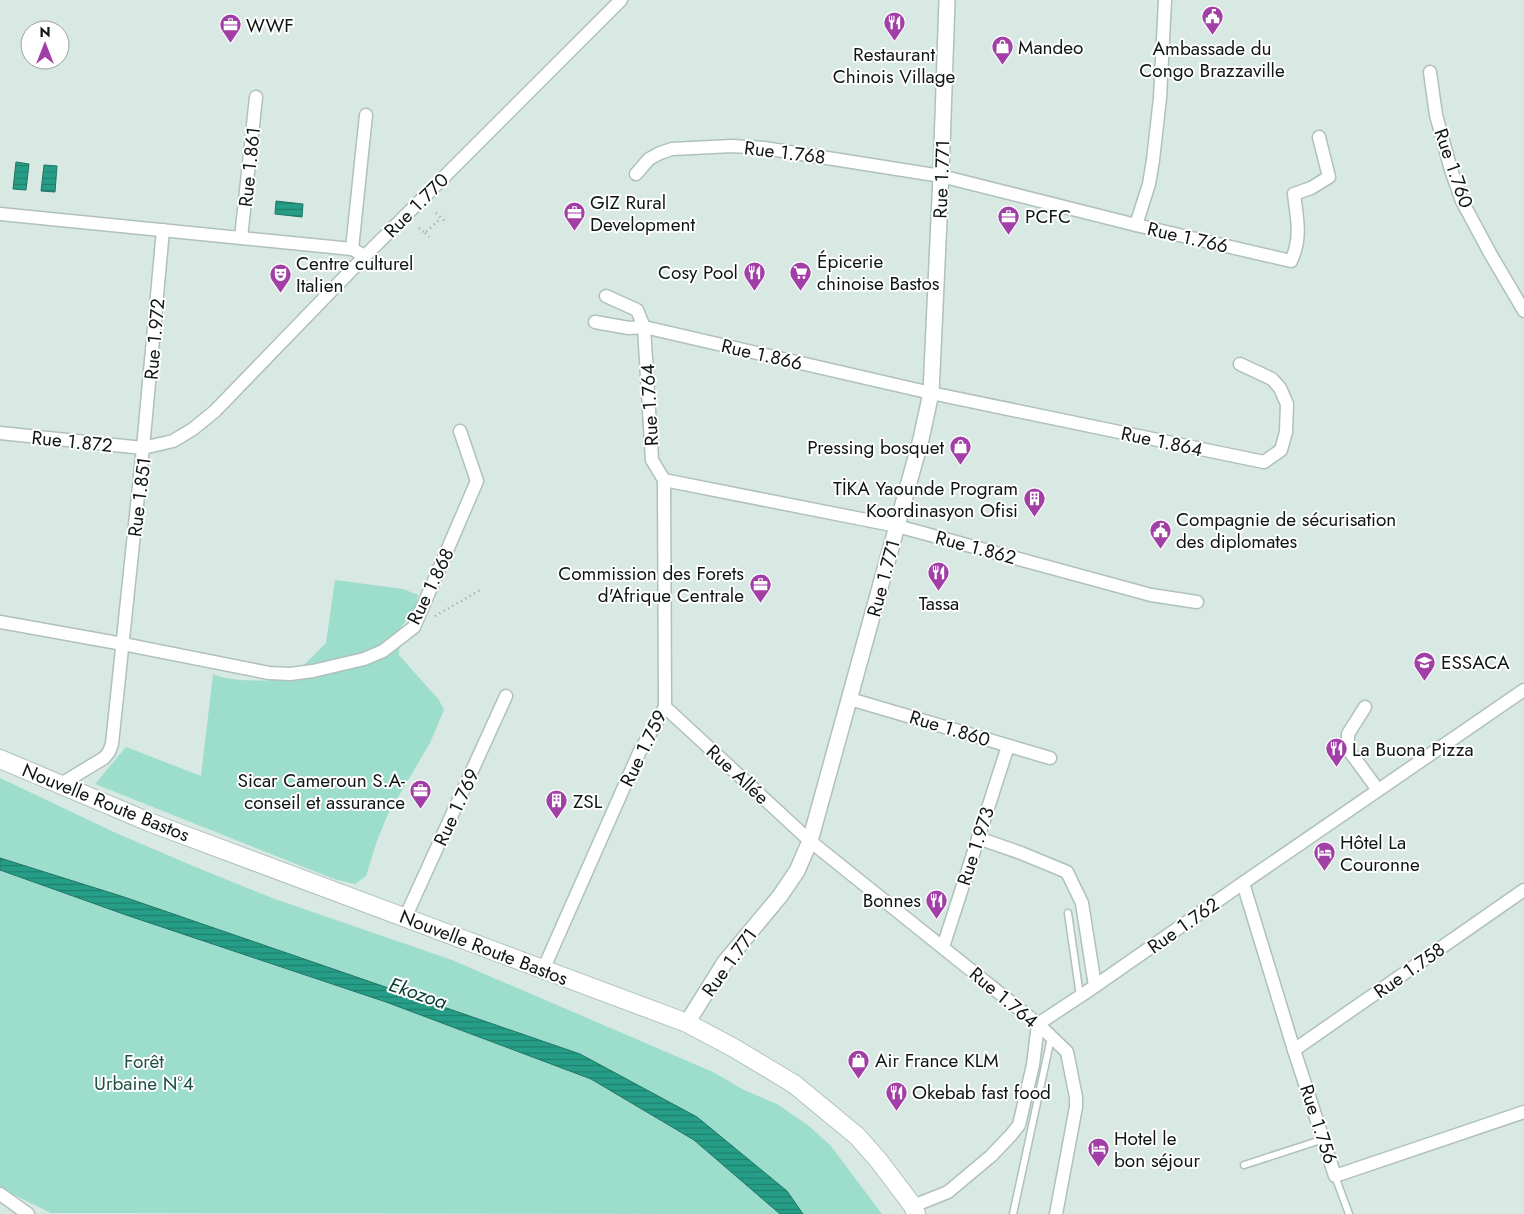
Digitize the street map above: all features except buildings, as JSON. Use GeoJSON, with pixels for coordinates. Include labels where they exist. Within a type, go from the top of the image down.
{"type":"FeatureCollection","features":[{"type":"Feature","properties":{"kind":"main road","name":"Nouvelle Route Bastos"},"geometry":{"type":"LineString","coordinates":[[0,759],[149,822],[688,1023],[794,1084],[857,1136],[879,1161],[915,1210]]}},
{"type":"Feature","properties":{"kind":"street","name":"Rue 1.770"},"geometry":{"type":"LineString","coordinates":[[365,256],[621,0]]}},
{"type":"Feature","properties":{"kind":"street","name":"Rue 1.771"},"geometry":{"type":"LineString","coordinates":[[688,1023],[725,962],[780,896],[810,842],[922,439],[931,393],[947,0]]}},
{"type":"Feature","properties":{"kind":"street"},"geometry":{"type":"LineString","coordinates":[[1136,225],[1152,168],[1160,98],[1165,0]]}},
{"type":"Feature","properties":{"kind":"street","name":"Rue 1.760"},"geometry":{"type":"LineString","coordinates":[[1430,72],[1436,115],[1451,170],[1462,201],[1524,311]]}},
{"type":"Feature","properties":{"kind":"street","name":"Rue 1.861"},"geometry":{"type":"LineString","coordinates":[[241,238],[256,97]]}},
{"type":"Feature","properties":{"kind":"street"},"geometry":{"type":"LineString","coordinates":[[352,249],[366,115]]}},
{"type":"Feature","properties":{"kind":"street","name":"Rue 1.766"},"geometry":{"type":"LineString","coordinates":[[941,176],[1136,225],[1291,261],[1296,250],[1299,232],[1294,194],[1311,188],[1329,177],[1319,137]]}},
{"type":"Feature","properties":{"kind":"street","name":"Rue 1.768"},"geometry":{"type":"LineString","coordinates":[[636,174],[649,159],[672,149],[732,146],[764,148],[941,176]]}},
{"type":"Feature","properties":{"kind":"street"},"geometry":{"type":"LineString","coordinates":[[0,214],[352,249],[365,256]]}},
{"type":"Feature","properties":{"kind":"street","name":"Rue 1.972"},"geometry":{"type":"LineString","coordinates":[[144,448],[163,230]]}},
{"type":"Feature","properties":{"kind":"street","name":"Rue 1.851"},"geometry":{"type":"LineString","coordinates":[[61,784],[104,758],[112,744],[144,448],[173,441],[193,429],[215,411],[365,256]]}},
{"type":"Feature","properties":{"kind":"street"},"geometry":{"type":"LineString","coordinates":[[606,296],[637,310],[644,327]]}},
{"type":"Feature","properties":{"kind":"street","name":"Rue 1.866"},"geometry":{"type":"LineString","coordinates":[[594,322],[629,328],[644,327],[931,393]]}},
{"type":"Feature","properties":{"kind":"street","name":"Rue 1.764"},"geometry":{"type":"LineString","coordinates":[[644,327],[652,460],[664,480]]}},
{"type":"Feature","properties":{"kind":"street","name":"Rue 1.864"},"geometry":{"type":"LineString","coordinates":[[931,393],[1264,462],[1281,450],[1286,432],[1287,404],[1280,388],[1272,379],[1240,364]]}},
{"type":"Feature","properties":{"kind":"street","name":"Rue 1.868"},"geometry":{"type":"LineString","coordinates":[[0,622],[269,673],[290,674],[313,671],[364,659],[383,651],[414,627],[477,481],[460,431]]}},
{"type":"Feature","properties":{"kind":"street","name":"Rue 1.872"},"geometry":{"type":"LineString","coordinates":[[0,433],[144,448]]}},
{"type":"Feature","properties":{"kind":"street","name":"Rue 1.862"},"geometry":{"type":"LineString","coordinates":[[664,480],[897,526],[1151,595],[1197,602]]}},
{"type":"Feature","properties":{"kind":"street","name":"Rue 1.759"},"geometry":{"type":"LineString","coordinates":[[543,970],[639,753],[665,707],[664,480]]}},
{"type":"Feature","properties":{"kind":"street","name":"Rue 1.762"},"geometry":{"type":"LineString","coordinates":[[1038,1024],[1524,690]]}},
{"type":"Feature","properties":{"kind":"street","name":"Rue 1.769"},"geometry":{"type":"LineString","coordinates":[[405,918],[506,696]]}},
{"type":"Feature","properties":{"kind":"street","name":"Rue 1.860"},"geometry":{"type":"LineString","coordinates":[[850,699],[1050,758]]}},
{"type":"Feature","properties":{"kind":"street","name":"Rue Allée"},"geometry":{"type":"LineString","coordinates":[[665,707],[810,842]]}},
{"type":"Feature","properties":{"kind":"street"},"geometry":{"type":"LineString","coordinates":[[1365,707],[1348,734],[1348,749],[1378,790]]}},
{"type":"Feature","properties":{"kind":"street","name":"Rue 1.973"},"geometry":{"type":"LineString","coordinates":[[943,946],[1008,746]]}},
{"type":"Feature","properties":{"kind":"street"},"geometry":{"type":"LineString","coordinates":[[978,838],[1067,872],[1082,904],[1095,986]]}},
{"type":"Feature","properties":{"kind":"street","name":"Rue 1.764"},"geometry":{"type":"LineString","coordinates":[[810,842],[943,946],[1038,1024],[1067,1052],[1076,1097],[1076,1107],[1056,1214]]}},
{"type":"Feature","properties":{"kind":"street","name":"Rue 1.756"},"geometry":{"type":"LineString","coordinates":[[1243,883],[1335,1176],[1524,1112]]}},
{"type":"Feature","properties":{"kind":"street","name":"Rue 1.758"},"geometry":{"type":"LineString","coordinates":[[1294,1050],[1524,890]]}},
{"type":"Feature","properties":{"kind":"street"},"geometry":{"type":"LineString","coordinates":[[915,1210],[948,1192],[991,1156],[1019,1125],[1033,1065],[1038,1024]]}},
{"type":"Feature","properties":{"kind":"street"},"geometry":{"type":"LineString","coordinates":[[0,1194],[28,1214]]}},
{"type":"Feature","properties":{"kind":"lane"},"geometry":{"type":"LineString","coordinates":[[1068,913],[1080,996]]}},
{"type":"Feature","properties":{"kind":"lane"},"geometry":{"type":"LineString","coordinates":[[1013,1214],[1052,1038]]}},
{"type":"Feature","properties":{"kind":"lane"},"geometry":{"type":"LineString","coordinates":[[1244,1165],[1324,1139]]}},
{"type":"Feature","properties":{"kind":"lane"},"geometry":{"type":"LineString","coordinates":[[1335,1176],[1349,1214]]}},
{"type":"Feature","properties":{"kind":"path"},"geometry":{"type":"LineString","coordinates":[[436,213],[446,222]]}},
{"type":"Feature","properties":{"kind":"path"},"geometry":{"type":"LineString","coordinates":[[425,233],[441,218]]}},
{"type":"Feature","properties":{"kind":"path"},"geometry":{"type":"LineString","coordinates":[[419,228],[429,237]]}},
{"type":"Feature","properties":{"kind":"path"},"geometry":{"type":"LineString","coordinates":[[414,627],[482,590]]}},
{"type":"Feature","properties":{"kind":"green space"},"geometry":{"type":"Polygon","coordinates":[[[335,580],[403,589],[418,595],[415,610],[400,628],[399,655],[439,700],[444,710],[430,743],[388,814],[366,876],[355,884],[334,879],[95,784],[126,747],[201,776],[213,674],[240,680],[289,680],[326,643],[335,580]]]}},
{"type":"Feature","properties":{"kind":"green space"},"geometry":{"type":"Polygon","coordinates":[[[0,778],[116,833],[193,866],[272,898],[452,960],[713,1072],[744,1090],[777,1104],[809,1126],[831,1146],[882,1214],[803,1214],[787,1191],[580,1054],[124,897],[0,858],[0,778]]]}},
{"type":"Feature","properties":{"kind":"green space","name":"Forêt Urbaine N°4"},"geometry":{"type":"Polygon","coordinates":[[[0,870],[129,916],[386,1002],[591,1079],[694,1140],[780,1214],[51,1213],[0,1188],[0,870]]]}},
{"type":"Feature","properties":{"kind":"shaded area"},"geometry":{"type":"Polygon","coordinates":[[[16,162],[29,164],[26,190],[13,189],[16,162]]]}},
{"type":"Feature","properties":{"kind":"shaded area"},"geometry":{"type":"Polygon","coordinates":[[[44,165],[57,166],[55,192],[41,191],[44,165]]]}},
{"type":"Feature","properties":{"kind":"shaded area"},"geometry":{"type":"Polygon","coordinates":[[[276,201],[303,204],[302,217],[275,214],[276,201]]]}},
{"type":"Feature","properties":{"kind":"shaded area"},"geometry":{"type":"Polygon","coordinates":[[[0,858],[124,897],[580,1054],[697,1117],[787,1191],[803,1214],[780,1214],[694,1140],[591,1079],[386,1002],[129,916],[0,870],[0,858]]]}},
{"type":"Feature","properties":{"kind":"place","name":"Ambassade du Congo Brazzaville"},"geometry":{"type":"Point","coordinates":[1212,36]}},
{"type":"Feature","properties":{"kind":"place","name":"Restaurant Chinois Village"},"geometry":{"type":"Point","coordinates":[894,42]}},
{"type":"Feature","properties":{"kind":"place","name":"WWF"},"geometry":{"type":"Point","coordinates":[230,44]}},
{"type":"Feature","properties":{"kind":"place","name":"Mandeo"},"geometry":{"type":"Point","coordinates":[1002,66]}},
{"type":"Feature","properties":{"kind":"place","name":"GIZ Rural Development"},"geometry":{"type":"Point","coordinates":[574,232]}},
{"type":"Feature","properties":{"kind":"place","name":"PCFC"},"geometry":{"type":"Point","coordinates":[1009,235]}},
{"type":"Feature","properties":{"kind":"place","name":"Cosy Pool"},"geometry":{"type":"Point","coordinates":[754,291]}},
{"type":"Feature","properties":{"kind":"place","name":"Épicerie chinoise Bastos"},"geometry":{"type":"Point","coordinates":[801,291]}},
{"type":"Feature","properties":{"kind":"place","name":"Centre culturel Italien"},"geometry":{"type":"Point","coordinates":[280,293]}},
{"type":"Feature","properties":{"kind":"place","name":"Pressing bosquet"},"geometry":{"type":"Point","coordinates":[960,466]}},
{"type":"Feature","properties":{"kind":"place","name":"TİKA Yaounde Program Koordinasyon Ofisi"},"geometry":{"type":"Point","coordinates":[1034,518]}},
{"type":"Feature","properties":{"kind":"place","name":"Compagnie de sécurisation des diplomates"},"geometry":{"type":"Point","coordinates":[1160,549]}},
{"type":"Feature","properties":{"kind":"place","name":"Tassa"},"geometry":{"type":"Point","coordinates":[939,591]}},
{"type":"Feature","properties":{"kind":"place","name":"Commission des Forets d'Afrique Centrale"},"geometry":{"type":"Point","coordinates":[760,603]}},
{"type":"Feature","properties":{"kind":"place","name":"ESSACA"},"geometry":{"type":"Point","coordinates":[1425,681]}},
{"type":"Feature","properties":{"kind":"place","name":"La Buona Pizza"},"geometry":{"type":"Point","coordinates":[1336,768]}},
{"type":"Feature","properties":{"kind":"place","name":"Sicar Cameroun S.A- conseil et assurance"},"geometry":{"type":"Point","coordinates":[421,810]}},
{"type":"Feature","properties":{"kind":"place","name":"ZSL"},"geometry":{"type":"Point","coordinates":[557,820]}},
{"type":"Feature","properties":{"kind":"place","name":"Hôtel La Couronne"},"geometry":{"type":"Point","coordinates":[1324,872]}},
{"type":"Feature","properties":{"kind":"place","name":"Bonnes"},"geometry":{"type":"Point","coordinates":[937,919]}},
{"type":"Feature","properties":{"kind":"place","name":"Air France KLM"},"geometry":{"type":"Point","coordinates":[859,1079]}},
{"type":"Feature","properties":{"kind":"place","name":"Okebab fast food"},"geometry":{"type":"Point","coordinates":[896,1111]}},
{"type":"Feature","properties":{"kind":"place","name":"Hotel le bon séjour"},"geometry":{"type":"Point","coordinates":[1098,1168]}},
{"type":"Feature","properties":{"kind":"water label","name":"Ekozoa"},"geometry":{"type":"Point","coordinates":[418,993]}}]}
